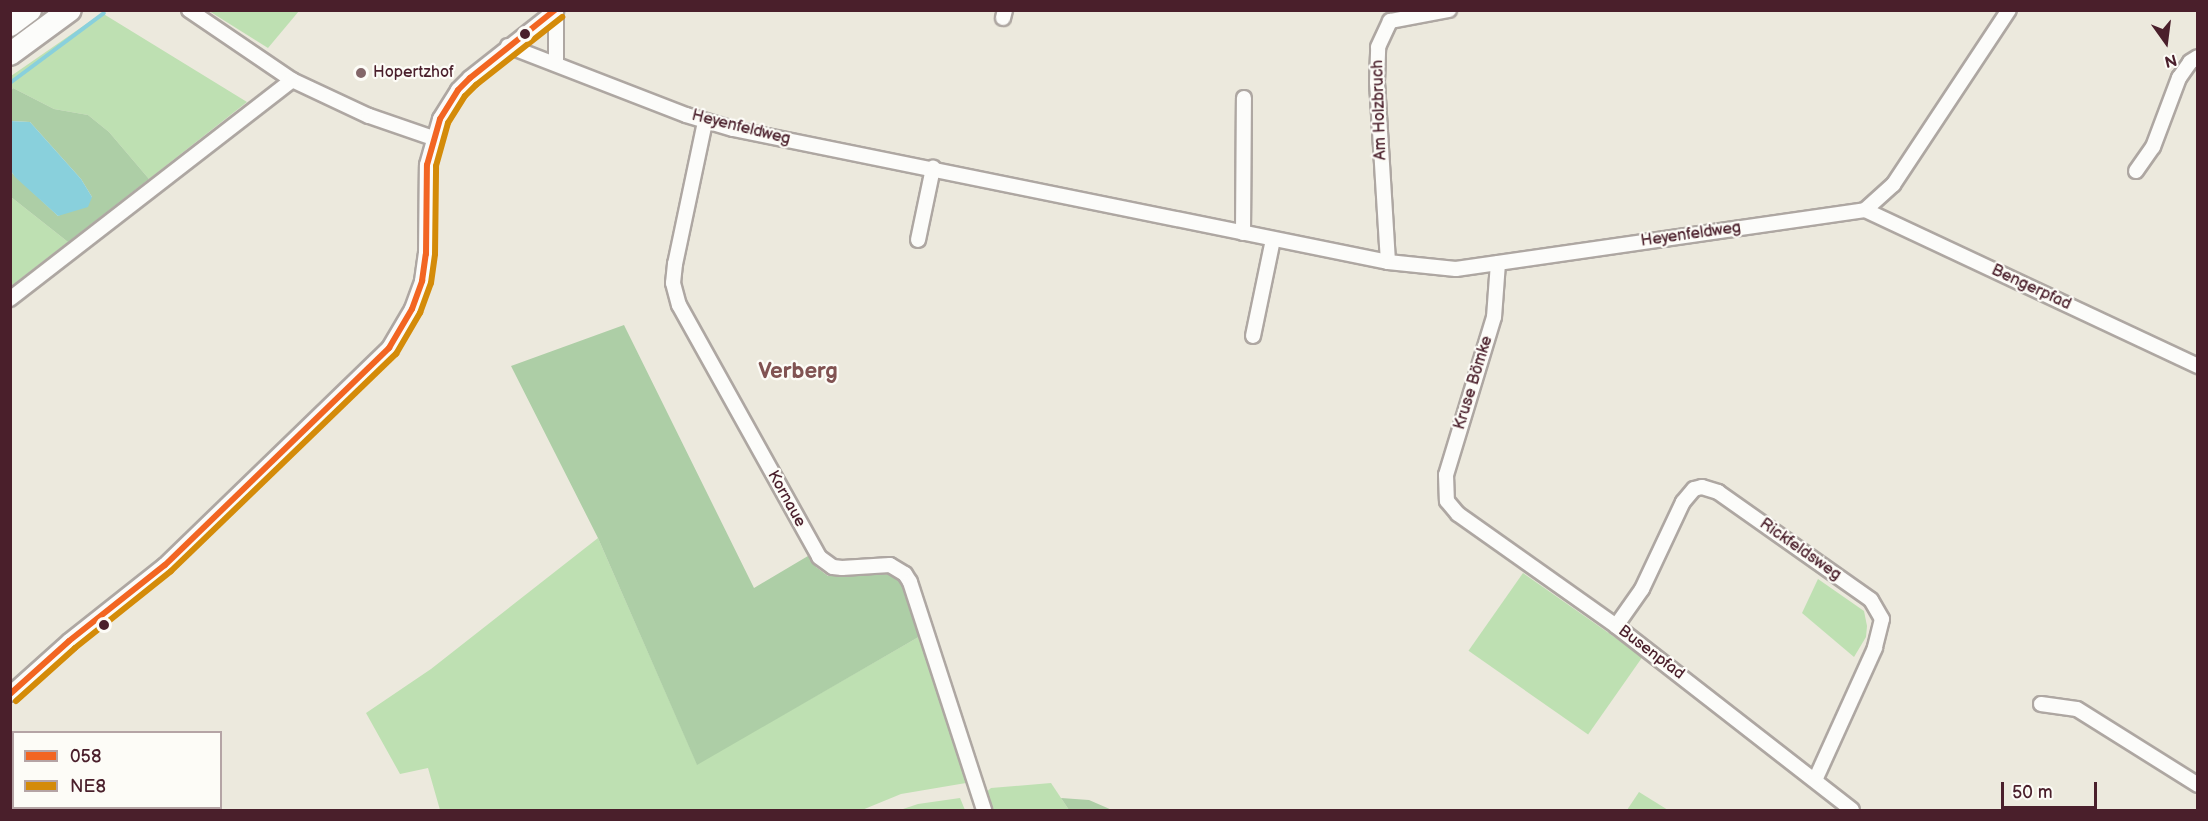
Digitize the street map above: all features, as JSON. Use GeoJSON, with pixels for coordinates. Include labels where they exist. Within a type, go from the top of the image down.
{"type":"FeatureCollection","features":[{"type":"Feature","properties":{"kind":"main road"},"geometry":{"type":"LineString","coordinates":[[10,25],[30,10]]}},
{"type":"Feature","properties":{"kind":"main road"},"geometry":{"type":"LineString","coordinates":[[10,54],[70,10]]}},
{"type":"Feature","properties":{"kind":"street"},"geometry":{"type":"LineString","coordinates":[[189,10],[292,80],[369,116],[433,138]]}},
{"type":"Feature","properties":{"kind":"street"},"geometry":{"type":"LineString","coordinates":[[10,694],[69,641],[165,565],[389,348],[412,309],[422,281],[426,254],[428,165],[433,138],[440,119],[458,90],[508,46],[556,10]]}},
{"type":"Feature","properties":{"kind":"street"},"geometry":{"type":"LineString","coordinates":[[556,10],[556,64]]}},
{"type":"Feature","properties":{"kind":"street","name":"Am Holzbruch"},"geometry":{"type":"LineString","coordinates":[[1388,262],[1377,82],[1378,47],[1390,21],[1449,10]]}},
{"type":"Feature","properties":{"kind":"street"},"geometry":{"type":"LineString","coordinates":[[1865,210],[1893,185],[2009,10]]}},
{"type":"Feature","properties":{"kind":"street","name":"Heyenfeldweg"},"geometry":{"type":"LineString","coordinates":[[508,46],[705,122],[1388,262],[1456,268],[1865,210]]}},
{"type":"Feature","properties":{"kind":"street"},"geometry":{"type":"LineString","coordinates":[[2136,171],[2153,147],[2179,78],[2190,62],[2198,57]]}},
{"type":"Feature","properties":{"kind":"street"},"geometry":{"type":"LineString","coordinates":[[10,299],[292,80]]}},
{"type":"Feature","properties":{"kind":"street"},"geometry":{"type":"LineString","coordinates":[[1243,233],[1244,99]]}},
{"type":"Feature","properties":{"kind":"street","name":"Kornaue"},"geometry":{"type":"LineString","coordinates":[[705,122],[675,264],[673,283],[679,305],[819,557],[834,567],[842,568],[890,565],[905,574],[910,582],[984,810]]}},
{"type":"Feature","properties":{"kind":"street"},"geometry":{"type":"LineString","coordinates":[[918,240],[933,168]]}},
{"type":"Feature","properties":{"kind":"street","name":"Bengerpfad"},"geometry":{"type":"LineString","coordinates":[[1865,210],[2198,366]]}},
{"type":"Feature","properties":{"kind":"street"},"geometry":{"type":"LineString","coordinates":[[1253,336],[1274,239]]}},
{"type":"Feature","properties":{"kind":"street","name":"Kruse Bömke"},"geometry":{"type":"LineString","coordinates":[[1447,501],[1446,475],[1494,317],[1498,263]]}},
{"type":"Feature","properties":{"kind":"street","name":"Rickfeldsweg"},"geometry":{"type":"LineString","coordinates":[[1616,626],[1642,589],[1683,502],[1694,489],[1702,487],[1718,492],[1871,600],[1882,619],[1875,648],[1815,780]]}},
{"type":"Feature","properties":{"kind":"street","name":"Busenpfad"},"geometry":{"type":"LineString","coordinates":[[1447,501],[1458,514],[1616,626],[1852,810]]}},
{"type":"Feature","properties":{"kind":"street"},"geometry":{"type":"LineString","coordinates":[[2042,704],[2077,709],[2198,785]]}},
{"type":"Feature","properties":{"kind":"green space"},"geometry":{"type":"Polygon","coordinates":[[[299,10],[268,48],[209,11],[299,10]]]}},
{"type":"Feature","properties":{"kind":"green space"},"geometry":{"type":"Polygon","coordinates":[[[102,13],[247,102],[149,179],[109,132],[88,115],[54,109],[13,88],[11,91],[11,76],[102,13]]]}},
{"type":"Feature","properties":{"kind":"green space"},"geometry":{"type":"Polygon","coordinates":[[[13,88],[54,109],[88,115],[109,132],[149,179],[68,242],[11,197],[10,171],[58,216],[92,197],[81,179],[30,122],[11,121],[11,91],[13,88]]]}},
{"type":"Feature","properties":{"kind":"green space"},"geometry":{"type":"Polygon","coordinates":[[[11,197],[68,242],[11,286],[11,197]]]}},
{"type":"Feature","properties":{"kind":"green space"},"geometry":{"type":"Polygon","coordinates":[[[624,325],[754,588],[813,553],[816,567],[828,576],[894,574],[907,591],[922,635],[697,765],[598,538],[511,366],[624,325]]]}},
{"type":"Feature","properties":{"kind":"green space"},"geometry":{"type":"Polygon","coordinates":[[[598,538],[697,764],[922,635],[966,783],[901,794],[862,810],[440,810],[428,768],[400,774],[366,713],[431,669],[598,538]]]}},
{"type":"Feature","properties":{"kind":"green space"},"geometry":{"type":"Polygon","coordinates":[[[1523,573],[1643,657],[1588,735],[1469,651],[1523,573]]]}},
{"type":"Feature","properties":{"kind":"green space"},"geometry":{"type":"Polygon","coordinates":[[[1818,579],[1864,611],[1867,626],[1866,637],[1854,657],[1802,613],[1818,579]]]}},
{"type":"Feature","properties":{"kind":"green space"},"geometry":{"type":"Polygon","coordinates":[[[1051,783],[1069,810],[989,810],[984,794],[991,788],[1051,783]]]}},
{"type":"Feature","properties":{"kind":"green space"},"geometry":{"type":"Polygon","coordinates":[[[1639,792],[1668,810],[1627,810],[1639,792]]]}},
{"type":"Feature","properties":{"kind":"green space"},"geometry":{"type":"Polygon","coordinates":[[[960,798],[965,810],[900,810],[918,804],[960,798]]]}},
{"type":"Feature","properties":{"kind":"green space"},"geometry":{"type":"Polygon","coordinates":[[[1061,798],[1089,800],[1112,810],[1069,810],[1061,798]]]}},
{"type":"Feature","properties":{"kind":"water"},"geometry":{"type":"Polygon","coordinates":[[[10,121],[30,122],[81,179],[92,197],[88,207],[58,216],[15,177],[11,171],[10,121]]]}},
{"type":"Feature","properties":{"kind":"waterway"},"geometry":{"type":"LineString","coordinates":[[10,83],[104,13]]}},
{"type":"Feature","properties":{"kind":"transit line","name":"058"},"geometry":{"type":"LineString","coordinates":[[10,694],[69,641],[165,565],[389,348],[412,309],[422,281],[426,254],[427,165],[440,119],[458,90],[470,78],[555,10]]}},
{"type":"Feature","properties":{"kind":"transit line","name":"NE8"},"geometry":{"type":"LineString","coordinates":[[16,701],[75,648],[171,571],[396,354],[420,313],[431,283],[435,254],[436,166],[448,123],[465,96],[476,85],[562,17]]}},
{"type":"Feature","properties":{"kind":"place","name":"Hopertzhof"},"geometry":{"type":"Point","coordinates":[361,73]}},
{"type":"Feature","properties":{"kind":"district","name":"Verberg"},"geometry":{"type":"Point","coordinates":[798,372]}}]}
